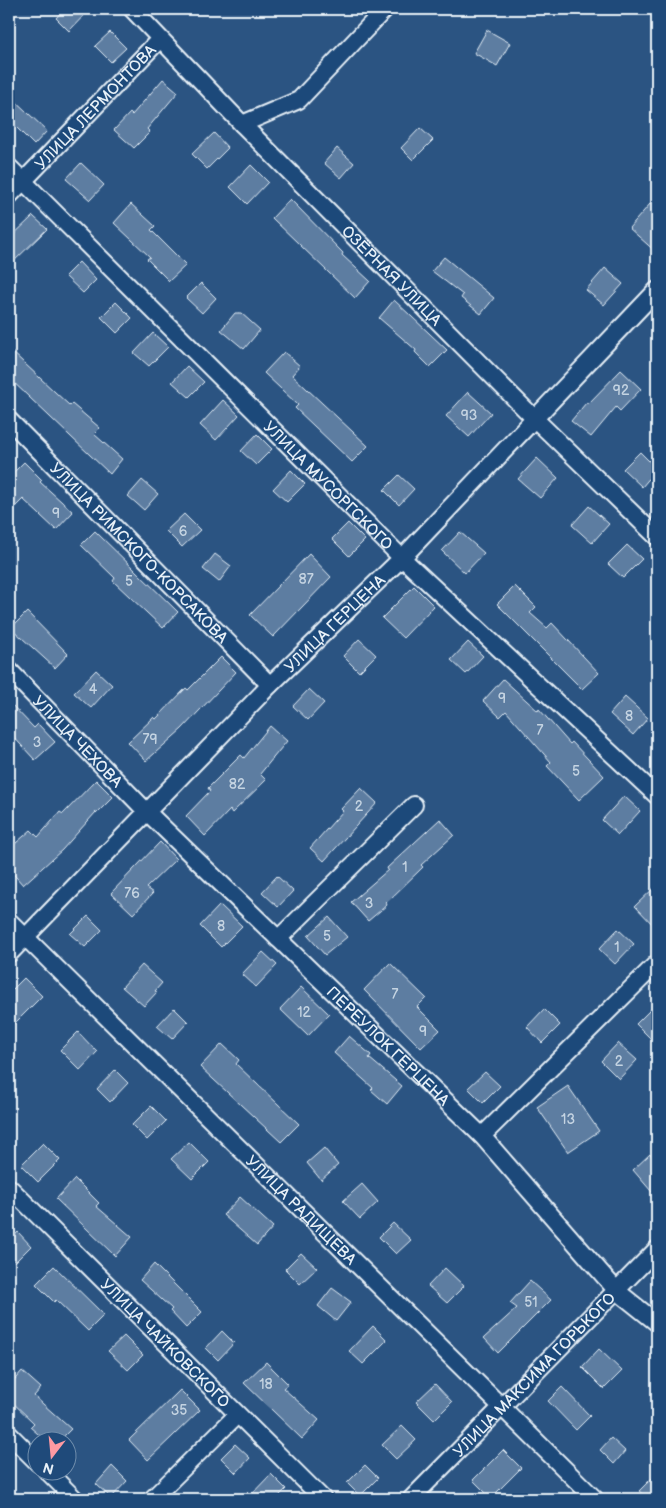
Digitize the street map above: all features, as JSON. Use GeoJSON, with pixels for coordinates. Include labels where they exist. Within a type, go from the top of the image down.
{"type":"FeatureCollection","features":[{"type":"Feature","properties":{"kind":"street","name":"ОЗЁРНАЯ УЛИЦА"},"geometry":{"type":"LineString","coordinates":[[132,9],[242,124],[534,418],[657,537]]}},
{"type":"Feature","properties":{"kind":"street"},"geometry":{"type":"LineString","coordinates":[[242,124],[300,100],[385,9]]}},
{"type":"Feature","properties":{"kind":"street","name":"УЛИЦА ЛЕРМОНТОВА"},"geometry":{"type":"LineString","coordinates":[[9,196],[160,39]]}},
{"type":"Feature","properties":{"kind":"street","name":"УЛИЦА МУСОРГСКОГО"},"geometry":{"type":"LineString","coordinates":[[9,167],[402,558],[657,796]]}},
{"type":"Feature","properties":{"kind":"street","name":"УЛИЦА ГЕРЦЕНА"},"geometry":{"type":"LineString","coordinates":[[9,954],[270,685],[402,558],[657,291]]}},
{"type":"Feature","properties":{"kind":"street","name":"УЛИЦА РИМСКОГО-КОРСАКОВА"},"geometry":{"type":"LineString","coordinates":[[9,420],[270,685]]}},
{"type":"Feature","properties":{"kind":"street","name":"УЛИЦА ЧЕХОВА"},"geometry":{"type":"LineString","coordinates":[[9,670],[147,812]]}},
{"type":"Feature","properties":{"kind":"street"},"geometry":{"type":"LineString","coordinates":[[278,939],[414,805]]}},
{"type":"Feature","properties":{"kind":"street","name":"ПЕРЕУЛОК ГЕРЦЕНА"},"geometry":{"type":"LineString","coordinates":[[147,812],[482,1136],[617,1291],[657,1322]]}},
{"type":"Feature","properties":{"kind":"street","name":"УЛИЦА РАДИЩЕВА"},"geometry":{"type":"LineString","coordinates":[[9,921],[595,1499]]}},
{"type":"Feature","properties":{"kind":"street"},"geometry":{"type":"LineString","coordinates":[[482,1136],[657,962]]}},
{"type":"Feature","properties":{"kind":"street","name":"УЛИЦА ЧАЙКОВСКОГО"},"geometry":{"type":"LineString","coordinates":[[9,1187],[323,1499]]}},
{"type":"Feature","properties":{"kind":"street","name":"УЛИЦА МАКСИМА ГОРЬКОГО"},"geometry":{"type":"LineString","coordinates":[[411,1499],[657,1249]]}},
{"type":"Feature","properties":{"kind":"street"},"geometry":{"type":"LineString","coordinates":[[152,1499],[237,1415]]}},
{"type":"Feature","properties":{"kind":"street"},"geometry":{"type":"LineString","coordinates":[[9,1434],[28,1453]]}},
{"type":"Feature","properties":{"kind":"street"},"geometry":{"type":"LineString","coordinates":[[56,1480],[75,1499]]}},
{"type":"Feature","properties":{"kind":"building"},"geometry":{"type":"Polygon","coordinates":[[[64,9],[90,9],[69,31],[56,18],[64,9]]]}},
{"type":"Feature","properties":{"kind":"building"},"geometry":{"type":"Polygon","coordinates":[[[487,30],[510,43],[497,66],[474,53],[487,30]]]}},
{"type":"Feature","properties":{"kind":"building"},"geometry":{"type":"Polygon","coordinates":[[[110,32],[126,48],[111,62],[95,46],[110,32]]]}},
{"type":"Feature","properties":{"kind":"building"},"geometry":{"type":"Polygon","coordinates":[[[163,79],[178,92],[147,129],[150,132],[134,148],[114,130],[130,113],[132,115],[163,79]]]}},
{"type":"Feature","properties":{"kind":"building"},"geometry":{"type":"Polygon","coordinates":[[[9,95],[47,131],[34,145],[9,120],[9,95]]]}},
{"type":"Feature","properties":{"kind":"building"},"geometry":{"type":"Polygon","coordinates":[[[420,128],[433,140],[413,160],[401,148],[420,128]]]}},
{"type":"Feature","properties":{"kind":"building"},"geometry":{"type":"Polygon","coordinates":[[[214,133],[228,148],[207,169],[192,154],[214,133]]]}},
{"type":"Feature","properties":{"kind":"building"},"geometry":{"type":"Polygon","coordinates":[[[337,148],[354,163],[341,178],[324,163],[337,148]]]}},
{"type":"Feature","properties":{"kind":"building"},"geometry":{"type":"Polygon","coordinates":[[[81,163],[104,185],[90,200],[66,179],[81,163]]]}},
{"type":"Feature","properties":{"kind":"building"},"geometry":{"type":"Polygon","coordinates":[[[251,165],[268,182],[247,204],[230,187],[251,165]]]}},
{"type":"Feature","properties":{"kind":"building"},"geometry":{"type":"Polygon","coordinates":[[[657,196],[657,253],[629,228],[657,196]]]}},
{"type":"Feature","properties":{"kind":"building"},"geometry":{"type":"Polygon","coordinates":[[[290,199],[343,253],[342,255],[370,281],[355,298],[272,218],[290,199]]]}},
{"type":"Feature","properties":{"kind":"building"},"geometry":{"type":"Polygon","coordinates":[[[131,204],[155,226],[151,230],[186,265],[169,281],[147,259],[150,257],[114,223],[131,204]]]}},
{"type":"Feature","properties":{"kind":"building"},"geometry":{"type":"Polygon","coordinates":[[[33,216],[47,229],[9,266],[9,239],[33,216]]]}},
{"type":"Feature","properties":{"kind":"building"},"geometry":{"type":"Polygon","coordinates":[[[444,257],[494,298],[481,314],[461,298],[463,295],[432,271],[444,257]]]}},
{"type":"Feature","properties":{"kind":"building"},"geometry":{"type":"Polygon","coordinates":[[[79,262],[96,280],[83,293],[65,276],[79,262]]]}},
{"type":"Feature","properties":{"kind":"building"},"geometry":{"type":"Polygon","coordinates":[[[605,268],[623,284],[604,305],[586,290],[605,268]]]}},
{"type":"Feature","properties":{"kind":"building"},"geometry":{"type":"Polygon","coordinates":[[[201,283],[216,298],[202,313],[186,298],[201,283]]]}},
{"type":"Feature","properties":{"kind":"building"},"geometry":{"type":"Polygon","coordinates":[[[394,300],[447,350],[430,367],[415,352],[416,350],[379,318],[394,300]]]}},
{"type":"Feature","properties":{"kind":"building"},"geometry":{"type":"Polygon","coordinates":[[[116,302],[132,318],[117,333],[101,317],[116,302]]]}},
{"type":"Feature","properties":{"kind":"building"},"geometry":{"type":"Polygon","coordinates":[[[235,313],[241,313],[260,330],[244,349],[221,330],[235,313]]]}},
{"type":"Feature","properties":{"kind":"building"},"geometry":{"type":"Polygon","coordinates":[[[153,333],[168,347],[149,366],[134,353],[153,333]]]}},
{"type":"Feature","properties":{"kind":"building"},"geometry":{"type":"Polygon","coordinates":[[[9,349],[70,406],[72,404],[100,428],[94,434],[122,459],[110,474],[9,378],[9,349]]]}},
{"type":"Feature","properties":{"kind":"building"},"geometry":{"type":"Polygon","coordinates":[[[284,352],[300,366],[292,375],[368,446],[352,462],[295,408],[298,405],[264,373],[284,352]]]}},
{"type":"Feature","properties":{"kind":"building"},"geometry":{"type":"Polygon","coordinates":[[[187,366],[204,382],[189,397],[172,382],[187,366]]]}},
{"type":"Feature","properties":{"kind":"building"},"geometry":{"type":"Polygon","coordinates":[[[621,370],[641,389],[620,411],[616,407],[591,437],[571,421],[586,403],[588,404],[621,370]]]}},
{"type":"Feature","properties":{"kind":"building"},"geometry":{"type":"Polygon","coordinates":[[[468,392],[491,413],[469,437],[446,416],[468,392]]]}},
{"type":"Feature","properties":{"kind":"building"},"geometry":{"type":"Polygon","coordinates":[[[223,400],[239,415],[216,440],[200,425],[223,400]]]}},
{"type":"Feature","properties":{"kind":"building"},"geometry":{"type":"Polygon","coordinates":[[[257,434],[272,449],[256,465],[241,451],[257,434]]]}},
{"type":"Feature","properties":{"kind":"building"},"geometry":{"type":"Polygon","coordinates":[[[640,452],[657,469],[642,487],[623,469],[640,452]]]}},
{"type":"Feature","properties":{"kind":"building"},"geometry":{"type":"Polygon","coordinates":[[[537,458],[558,478],[540,498],[518,479],[537,458]]]}},
{"type":"Feature","properties":{"kind":"building"},"geometry":{"type":"Polygon","coordinates":[[[24,462],[42,480],[40,482],[73,512],[56,530],[23,499],[16,506],[9,499],[9,477],[24,462]]]}},
{"type":"Feature","properties":{"kind":"building"},"geometry":{"type":"Polygon","coordinates":[[[291,470],[305,484],[287,502],[273,489],[291,470]]]}},
{"type":"Feature","properties":{"kind":"building"},"geometry":{"type":"Polygon","coordinates":[[[399,475],[414,489],[399,505],[384,490],[399,475]]]}},
{"type":"Feature","properties":{"kind":"building"},"geometry":{"type":"Polygon","coordinates":[[[142,480],[158,494],[144,510],[128,496],[142,480]]]}},
{"type":"Feature","properties":{"kind":"building"},"geometry":{"type":"Polygon","coordinates":[[[589,506],[609,524],[592,543],[572,525],[589,506]]]}},
{"type":"Feature","properties":{"kind":"building"},"geometry":{"type":"Polygon","coordinates":[[[184,514],[200,530],[182,547],[166,531],[184,514]]]}},
{"type":"Feature","properties":{"kind":"building"},"geometry":{"type":"Polygon","coordinates":[[[348,523],[365,540],[349,556],[332,539],[348,523]]]}},
{"type":"Feature","properties":{"kind":"building"},"geometry":{"type":"Polygon","coordinates":[[[95,531],[178,612],[163,628],[113,581],[115,578],[81,545],[95,531]]]}},
{"type":"Feature","properties":{"kind":"building"},"geometry":{"type":"Polygon","coordinates":[[[460,532],[484,553],[465,573],[442,551],[460,532]]]}},
{"type":"Feature","properties":{"kind":"building"},"geometry":{"type":"Polygon","coordinates":[[[627,545],[642,559],[623,578],[608,564],[627,545]]]}},
{"type":"Feature","properties":{"kind":"building"},"geometry":{"type":"Polygon","coordinates":[[[215,554],[231,566],[219,582],[203,569],[215,554]]]}},
{"type":"Feature","properties":{"kind":"building"},"geometry":{"type":"Polygon","coordinates":[[[309,554],[331,577],[273,637],[250,615],[309,554]]]}},
{"type":"Feature","properties":{"kind":"building"},"geometry":{"type":"Polygon","coordinates":[[[414,586],[434,606],[403,638],[382,618],[414,586]]]}},
{"type":"Feature","properties":{"kind":"building"},"geometry":{"type":"Polygon","coordinates":[[[515,586],[536,607],[530,613],[547,628],[552,623],[599,673],[582,689],[497,604],[515,586]]]}},
{"type":"Feature","properties":{"kind":"building"},"geometry":{"type":"Polygon","coordinates":[[[27,612],[68,654],[55,668],[11,628],[27,612]]]}},
{"type":"Feature","properties":{"kind":"building"},"geometry":{"type":"Polygon","coordinates":[[[359,639],[376,655],[359,672],[343,656],[359,639]]]}},
{"type":"Feature","properties":{"kind":"building"},"geometry":{"type":"Polygon","coordinates":[[[468,642],[483,656],[466,674],[451,660],[468,642]]]}},
{"type":"Feature","properties":{"kind":"building"},"geometry":{"type":"Polygon","coordinates":[[[221,657],[236,672],[182,729],[146,761],[128,742],[154,717],[156,719],[186,688],[188,690],[221,657]]]}},
{"type":"Feature","properties":{"kind":"building"},"geometry":{"type":"Polygon","coordinates":[[[96,670],[112,685],[91,708],[74,693],[96,670]]]}},
{"type":"Feature","properties":{"kind":"building"},"geometry":{"type":"Polygon","coordinates":[[[503,679],[538,711],[539,709],[570,744],[572,742],[604,776],[579,800],[547,766],[551,762],[506,711],[500,717],[483,701],[503,679]]]}},
{"type":"Feature","properties":{"kind":"building"},"geometry":{"type":"Polygon","coordinates":[[[309,689],[324,703],[308,720],[293,706],[309,689]]]}},
{"type":"Feature","properties":{"kind":"building"},"geometry":{"type":"Polygon","coordinates":[[[625,697],[648,718],[633,735],[610,714],[625,697]]]}},
{"type":"Feature","properties":{"kind":"building"},"geometry":{"type":"Polygon","coordinates":[[[9,702],[34,728],[38,724],[55,742],[35,760],[9,732],[9,702]]]}},
{"type":"Feature","properties":{"kind":"building"},"geometry":{"type":"Polygon","coordinates":[[[270,726],[287,741],[260,774],[266,780],[232,813],[230,810],[205,836],[186,816],[210,791],[208,788],[241,755],[244,758],[270,726]]]}},
{"type":"Feature","properties":{"kind":"building"},"geometry":{"type":"Polygon","coordinates":[[[96,780],[113,797],[96,812],[62,850],[23,885],[9,869],[9,849],[31,830],[38,837],[60,812],[63,814],[96,780]]]}},
{"type":"Feature","properties":{"kind":"building"},"geometry":{"type":"Polygon","coordinates":[[[361,788],[377,803],[324,861],[310,848],[343,811],[341,809],[361,788]]]}},
{"type":"Feature","properties":{"kind":"building"},"geometry":{"type":"Polygon","coordinates":[[[624,796],[640,811],[618,835],[602,820],[624,796]]]}},
{"type":"Feature","properties":{"kind":"building"},"geometry":{"type":"Polygon","coordinates":[[[440,819],[454,835],[421,865],[423,867],[386,903],[387,905],[368,921],[351,902],[388,870],[387,868],[440,819]]]}},
{"type":"Feature","properties":{"kind":"building"},"geometry":{"type":"Polygon","coordinates":[[[160,842],[176,859],[146,888],[153,893],[133,914],[111,893],[160,842]]]}},
{"type":"Feature","properties":{"kind":"building"},"geometry":{"type":"Polygon","coordinates":[[[277,876],[293,891],[278,907],[262,892],[277,876]]]}},
{"type":"Feature","properties":{"kind":"building"},"geometry":{"type":"Polygon","coordinates":[[[657,885],[657,929],[635,906],[657,885]]]}},
{"type":"Feature","properties":{"kind":"building"},"geometry":{"type":"Polygon","coordinates":[[[220,905],[242,926],[221,947],[200,926],[220,905]]]}},
{"type":"Feature","properties":{"kind":"building"},"geometry":{"type":"Polygon","coordinates":[[[88,916],[102,930],[85,947],[70,934],[88,916]]]}},
{"type":"Feature","properties":{"kind":"building"},"geometry":{"type":"Polygon","coordinates":[[[329,917],[347,937],[325,955],[308,936],[329,917]]]}},
{"type":"Feature","properties":{"kind":"building"},"geometry":{"type":"Polygon","coordinates":[[[618,929],[634,944],[615,964],[599,949],[618,929]]]}},
{"type":"Feature","properties":{"kind":"building"},"geometry":{"type":"Polygon","coordinates":[[[263,952],[277,965],[256,987],[242,974],[263,952]]]}},
{"type":"Feature","properties":{"kind":"building"},"geometry":{"type":"Polygon","coordinates":[[[390,963],[426,998],[417,1007],[440,1030],[421,1048],[364,990],[390,963]]]}},
{"type":"Feature","properties":{"kind":"building"},"geometry":{"type":"Polygon","coordinates":[[[142,965],[162,983],[155,991],[157,992],[144,1006],[122,987],[142,965]]]}},
{"type":"Feature","properties":{"kind":"building"},"geometry":{"type":"Polygon","coordinates":[[[24,978],[42,996],[9,1029],[9,993],[24,978]]]}},
{"type":"Feature","properties":{"kind":"building"},"geometry":{"type":"Polygon","coordinates":[[[301,987],[329,1014],[308,1036],[280,1009],[301,987]]]}},
{"type":"Feature","properties":{"kind":"building"},"geometry":{"type":"Polygon","coordinates":[[[657,1003],[657,1045],[636,1024],[657,1003]]]}},
{"type":"Feature","properties":{"kind":"building"},"geometry":{"type":"Polygon","coordinates":[[[174,1008],[188,1022],[172,1039],[157,1026],[174,1008]]]}},
{"type":"Feature","properties":{"kind":"building"},"geometry":{"type":"Polygon","coordinates":[[[544,1009],[560,1025],[542,1043],[527,1027],[544,1009]]]}},
{"type":"Feature","properties":{"kind":"building"},"geometry":{"type":"Polygon","coordinates":[[[78,1032],[97,1052],[80,1070],[60,1050],[78,1032]]]}},
{"type":"Feature","properties":{"kind":"building"},"geometry":{"type":"Polygon","coordinates":[[[349,1036],[371,1055],[369,1058],[402,1086],[387,1104],[371,1090],[373,1088],[334,1053],[349,1036]]]}},
{"type":"Feature","properties":{"kind":"building"},"geometry":{"type":"Polygon","coordinates":[[[618,1043],[637,1060],[619,1079],[601,1061],[618,1043]]]}},
{"type":"Feature","properties":{"kind":"building"},"geometry":{"type":"Polygon","coordinates":[[[222,1044],[239,1060],[236,1064],[299,1124],[281,1142],[200,1067],[222,1044]]]}},
{"type":"Feature","properties":{"kind":"building"},"geometry":{"type":"Polygon","coordinates":[[[115,1070],[128,1083],[110,1102],[97,1089],[115,1070]]]}},
{"type":"Feature","properties":{"kind":"building"},"geometry":{"type":"Polygon","coordinates":[[[485,1072],[500,1086],[483,1103],[468,1088],[485,1072]]]}},
{"type":"Feature","properties":{"kind":"building"},"geometry":{"type":"Polygon","coordinates":[[[568,1086],[599,1131],[568,1152],[537,1107],[568,1086]]]}},
{"type":"Feature","properties":{"kind":"building"},"geometry":{"type":"Polygon","coordinates":[[[151,1106],[166,1121],[147,1140],[132,1125],[151,1106]]]}},
{"type":"Feature","properties":{"kind":"building"},"geometry":{"type":"Polygon","coordinates":[[[189,1142],[209,1162],[192,1179],[171,1159],[189,1142]]]}},
{"type":"Feature","properties":{"kind":"building"},"geometry":{"type":"Polygon","coordinates":[[[43,1143],[60,1160],[38,1182],[21,1165],[43,1143]]]}},
{"type":"Feature","properties":{"kind":"building"},"geometry":{"type":"Polygon","coordinates":[[[324,1148],[338,1165],[321,1180],[307,1163],[324,1148]]]}},
{"type":"Feature","properties":{"kind":"building"},"geometry":{"type":"Polygon","coordinates":[[[650,1154],[657,1162],[657,1198],[633,1170],[650,1154]]]}},
{"type":"Feature","properties":{"kind":"building"},"geometry":{"type":"Polygon","coordinates":[[[75,1179],[99,1203],[96,1206],[132,1237],[115,1256],[56,1199],[75,1179]]]}},
{"type":"Feature","properties":{"kind":"building"},"geometry":{"type":"Polygon","coordinates":[[[362,1184],[378,1202],[360,1219],[343,1201],[362,1184]]]}},
{"type":"Feature","properties":{"kind":"building"},"geometry":{"type":"Polygon","coordinates":[[[240,1197],[273,1227],[257,1245],[223,1215],[240,1197]]]}},
{"type":"Feature","properties":{"kind":"building"},"geometry":{"type":"Polygon","coordinates":[[[393,1223],[411,1240],[396,1254],[379,1237],[393,1223]]]}},
{"type":"Feature","properties":{"kind":"building"},"geometry":{"type":"Polygon","coordinates":[[[18,1232],[31,1246],[15,1262],[9,1255],[9,1241],[18,1232]]]}},
{"type":"Feature","properties":{"kind":"building"},"geometry":{"type":"Polygon","coordinates":[[[301,1253],[317,1268],[300,1284],[285,1269],[301,1253]]]}},
{"type":"Feature","properties":{"kind":"building"},"geometry":{"type":"Polygon","coordinates":[[[154,1264],[202,1312],[186,1328],[170,1311],[172,1309],[140,1280],[154,1264]]]}},
{"type":"Feature","properties":{"kind":"building"},"geometry":{"type":"Polygon","coordinates":[[[54,1266],[104,1315],[88,1331],[56,1300],[54,1302],[36,1284],[54,1266]]]}},
{"type":"Feature","properties":{"kind":"building"},"geometry":{"type":"Polygon","coordinates":[[[445,1268],[464,1286],[447,1303],[428,1286],[445,1268]]]}},
{"type":"Feature","properties":{"kind":"building"},"geometry":{"type":"Polygon","coordinates":[[[530,1281],[551,1300],[498,1353],[484,1338],[517,1308],[510,1303],[530,1281]]]}},
{"type":"Feature","properties":{"kind":"building"},"geometry":{"type":"Polygon","coordinates":[[[332,1288],[351,1302],[336,1321],[318,1306],[332,1288]]]}},
{"type":"Feature","properties":{"kind":"building"},"geometry":{"type":"Polygon","coordinates":[[[373,1326],[387,1340],[363,1364],[349,1351],[373,1326]]]}},
{"type":"Feature","properties":{"kind":"building"},"geometry":{"type":"Polygon","coordinates":[[[222,1331],[234,1343],[218,1360],[206,1348],[222,1331]]]}},
{"type":"Feature","properties":{"kind":"building"},"geometry":{"type":"Polygon","coordinates":[[[124,1336],[143,1355],[128,1370],[108,1351],[124,1336]]]}},
{"type":"Feature","properties":{"kind":"building"},"geometry":{"type":"Polygon","coordinates":[[[599,1349],[622,1371],[604,1389],[582,1367],[599,1349]]]}},
{"type":"Feature","properties":{"kind":"building"},"geometry":{"type":"Polygon","coordinates":[[[266,1362],[288,1384],[283,1388],[319,1420],[302,1439],[244,1383],[266,1362]]]}},
{"type":"Feature","properties":{"kind":"building"},"geometry":{"type":"Polygon","coordinates":[[[22,1371],[41,1388],[34,1396],[71,1429],[33,1430],[30,1427],[34,1423],[9,1399],[9,1386],[22,1371]]]}},
{"type":"Feature","properties":{"kind":"building"},"geometry":{"type":"Polygon","coordinates":[[[435,1384],[452,1402],[434,1420],[416,1402],[435,1384]]]}},
{"type":"Feature","properties":{"kind":"building"},"geometry":{"type":"Polygon","coordinates":[[[562,1387],[590,1416],[576,1430],[548,1401],[562,1387]]]}},
{"type":"Feature","properties":{"kind":"building"},"geometry":{"type":"Polygon","coordinates":[[[180,1390],[200,1410],[148,1460],[129,1440],[180,1390]]]}},
{"type":"Feature","properties":{"kind":"building"},"geometry":{"type":"Polygon","coordinates":[[[402,1426],[416,1440],[396,1459],[382,1445],[402,1426]]]}},
{"type":"Feature","properties":{"kind":"building"},"geometry":{"type":"Polygon","coordinates":[[[611,1438],[625,1451],[614,1464],[600,1450],[611,1438]]]}},
{"type":"Feature","properties":{"kind":"building"},"geometry":{"type":"Polygon","coordinates":[[[235,1444],[250,1458],[236,1473],[221,1458],[235,1444]]]}},
{"type":"Feature","properties":{"kind":"building"},"geometry":{"type":"Polygon","coordinates":[[[503,1450],[521,1468],[491,1498],[473,1480],[503,1450]]]}},
{"type":"Feature","properties":{"kind":"building"},"geometry":{"type":"Polygon","coordinates":[[[365,1465],[378,1478],[360,1496],[347,1483],[365,1465]]]}},
{"type":"Feature","properties":{"kind":"building"},"geometry":{"type":"Polygon","coordinates":[[[112,1466],[127,1481],[111,1498],[96,1484],[112,1466]]]}},
{"type":"Feature","properties":{"kind":"building"},"geometry":{"type":"Polygon","coordinates":[[[657,1473],[657,1499],[648,1499],[639,1491],[657,1473]]]}},
{"type":"Feature","properties":{"kind":"building"},"geometry":{"type":"Polygon","coordinates":[[[271,1474],[286,1489],[276,1499],[247,1499],[271,1474]]]}}]}
